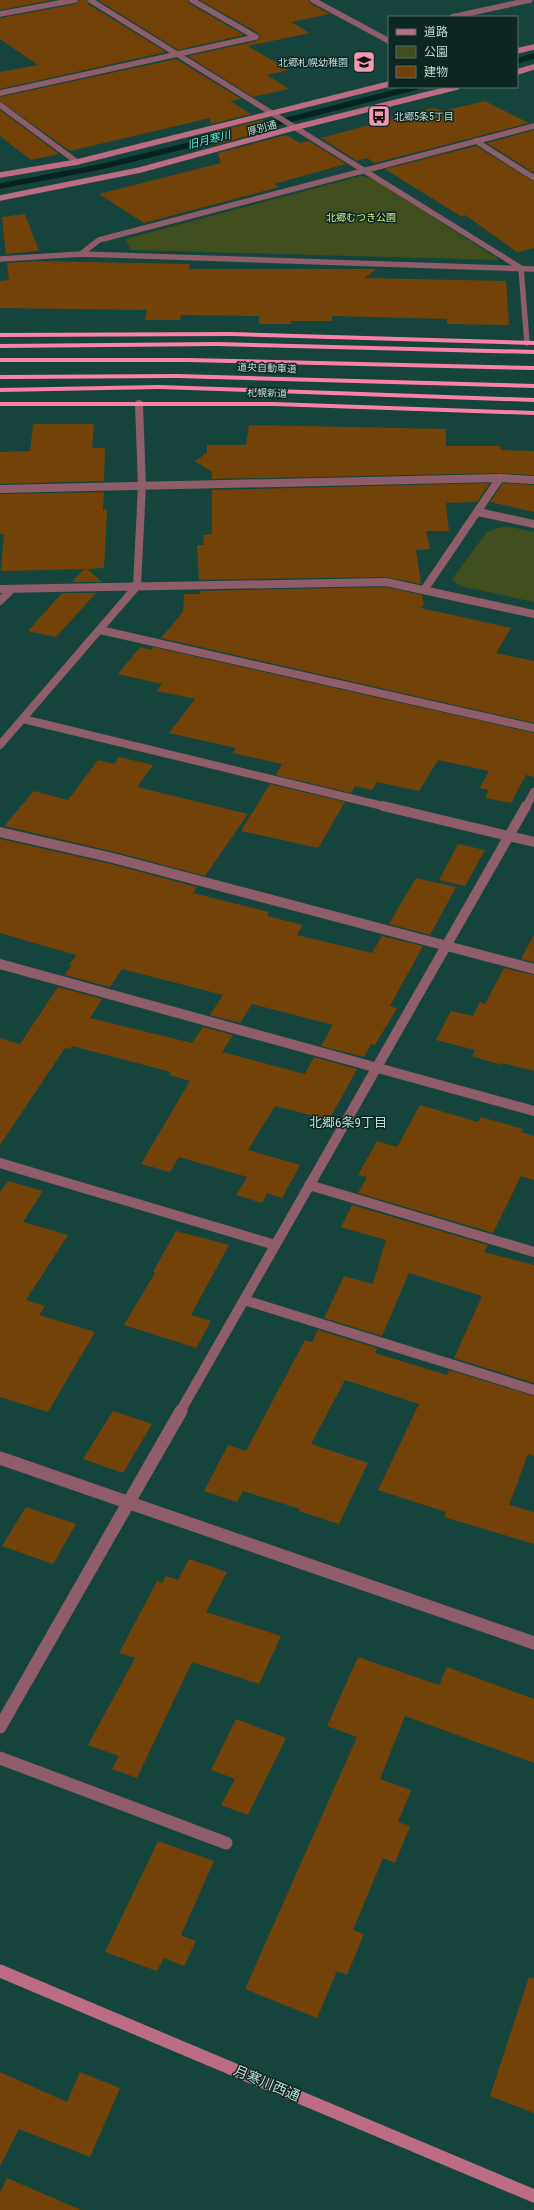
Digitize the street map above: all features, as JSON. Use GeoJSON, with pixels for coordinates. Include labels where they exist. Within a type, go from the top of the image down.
{"type":"FeatureCollection","features":[{"type":"Feature","properties":{"kind":"highway"},"geometry":{"type":"LineString","coordinates":[[0,335],[231,334],[531,343]]}},
{"type":"Feature","properties":{"kind":"highway"},"geometry":{"type":"LineString","coordinates":[[0,346],[217,344],[534,352]]}},
{"type":"Feature","properties":{"kind":"highway","name":"道央自動車道"},"geometry":{"type":"LineString","coordinates":[[0,360],[187,360],[534,368]]}},
{"type":"Feature","properties":{"kind":"highway","name":"道央自動車道"},"geometry":{"type":"LineString","coordinates":[[0,377],[178,376],[534,386]]}},
{"type":"Feature","properties":{"kind":"highway"},"geometry":{"type":"LineString","coordinates":[[0,390],[159,387],[534,400]]}},
{"type":"Feature","properties":{"kind":"highway","name":"札幌新道"},"geometry":{"type":"LineString","coordinates":[[0,404],[274,404],[534,413]]}},
{"type":"Feature","properties":{"kind":"street"},"geometry":{"type":"LineString","coordinates":[[0,14],[76,0]]}},
{"type":"Feature","properties":{"kind":"street"},"geometry":{"type":"LineString","coordinates":[[90,0],[521,268]]}},
{"type":"Feature","properties":{"kind":"street"},"geometry":{"type":"LineString","coordinates":[[0,93],[256,37],[192,0]]}},
{"type":"Feature","properties":{"kind":"street"},"geometry":{"type":"LineString","coordinates":[[313,0],[388,40]]}},
{"type":"Feature","properties":{"kind":"street"},"geometry":{"type":"LineString","coordinates":[[457,16],[530,0]]}},
{"type":"Feature","properties":{"kind":"street"},"geometry":{"type":"LineString","coordinates":[[375,34],[388,31]]}},
{"type":"Feature","properties":{"kind":"street"},"geometry":{"type":"LineString","coordinates":[[518,51],[534,47]]}},
{"type":"Feature","properties":{"kind":"street"},"geometry":{"type":"LineString","coordinates":[[518,72],[534,67]]}},
{"type":"Feature","properties":{"kind":"street","name":"厚別通"},"geometry":{"type":"LineString","coordinates":[[0,175],[77,162],[388,84]]}},
{"type":"Feature","properties":{"kind":"street","name":"厚別通"},"geometry":{"type":"LineString","coordinates":[[0,198],[140,170],[294,126],[453,88]]}},
{"type":"Feature","properties":{"kind":"street"},"geometry":{"type":"LineString","coordinates":[[0,105],[77,162]]}},
{"type":"Feature","properties":{"kind":"street"},"geometry":{"type":"LineString","coordinates":[[81,254],[99,240],[363,169],[534,126]]}},
{"type":"Feature","properties":{"kind":"street"},"geometry":{"type":"LineString","coordinates":[[476,141],[534,178]]}},
{"type":"Feature","properties":{"kind":"street"},"geometry":{"type":"LineString","coordinates":[[0,259],[81,254],[534,269]]}},
{"type":"Feature","properties":{"kind":"street"},"geometry":{"type":"LineString","coordinates":[[521,268],[531,343]]}},
{"type":"Feature","properties":{"kind":"street"},"geometry":{"type":"LineString","coordinates":[[0,745],[137,586],[142,486],[139,404]]}},
{"type":"Feature","properties":{"kind":"street"},"geometry":{"type":"LineString","coordinates":[[424,590],[500,478]]}},
{"type":"Feature","properties":{"kind":"street"},"geometry":{"type":"LineString","coordinates":[[0,489],[500,478],[534,480]]}},
{"type":"Feature","properties":{"kind":"street"},"geometry":{"type":"LineString","coordinates":[[478,512],[534,524]]}},
{"type":"Feature","properties":{"kind":"street"},"geometry":{"type":"LineString","coordinates":[[0,589],[386,582],[534,614]]}},
{"type":"Feature","properties":{"kind":"street"},"geometry":{"type":"LineString","coordinates":[[0,601],[12,589]]}},
{"type":"Feature","properties":{"kind":"street"},"geometry":{"type":"LineString","coordinates":[[100,630],[534,728]]}},
{"type":"Feature","properties":{"kind":"street"},"geometry":{"type":"LineString","coordinates":[[23,719],[534,842]]}},
{"type":"Feature","properties":{"kind":"street"},"geometry":{"type":"LineString","coordinates":[[0,1727],[534,792]]}},
{"type":"Feature","properties":{"kind":"street"},"geometry":{"type":"LineString","coordinates":[[0,832],[113,858],[534,969]]}},
{"type":"Feature","properties":{"kind":"street"},"geometry":{"type":"LineString","coordinates":[[0,964],[534,1111]]}},
{"type":"Feature","properties":{"kind":"street"},"geometry":{"type":"LineString","coordinates":[[0,1163],[275,1245]]}},
{"type":"Feature","properties":{"kind":"street"},"geometry":{"type":"LineString","coordinates":[[309,1186],[534,1252]]}},
{"type":"Feature","properties":{"kind":"street"},"geometry":{"type":"LineString","coordinates":[[244,1300],[534,1390]]}},
{"type":"Feature","properties":{"kind":"street"},"geometry":{"type":"LineString","coordinates":[[0,1458],[129,1501],[534,1643]]}},
{"type":"Feature","properties":{"kind":"street"},"geometry":{"type":"LineString","coordinates":[[0,1758],[226,1843]]}},
{"type":"Feature","properties":{"kind":"street","name":"月寒川西通"},"geometry":{"type":"LineString","coordinates":[[0,1970],[534,2196]]}},
{"type":"Feature","properties":{"kind":"green space","name":"北郷むつき公園"},"geometry":{"type":"Polygon","coordinates":[[[361,176],[372,178],[500,260],[131,250],[125,239],[361,176]]]}},
{"type":"Feature","properties":{"kind":"green space"},"geometry":{"type":"Polygon","coordinates":[[[505,526],[534,532],[534,602],[460,586],[452,579],[487,532],[505,526]]]}},
{"type":"Feature","properties":{"kind":"building"},"geometry":{"type":"Polygon","coordinates":[[[0,0],[52,0],[0,10],[0,0]]]}},
{"type":"Feature","properties":{"kind":"building"},"geometry":{"type":"Polygon","coordinates":[[[79,0],[86,0],[88,4],[166,52],[0,89],[0,72],[38,65],[0,39],[0,18],[76,4],[79,0]]]}},
{"type":"Feature","properties":{"kind":"building"},"geometry":{"type":"Polygon","coordinates":[[[98,0],[188,0],[190,4],[244,35],[178,50],[98,0]]]}},
{"type":"Feature","properties":{"kind":"building"},"geometry":{"type":"Polygon","coordinates":[[[200,0],[309,0],[311,4],[330,14],[291,22],[310,33],[248,46],[289,70],[267,75],[289,89],[253,97],[188,56],[257,41],[260,38],[258,33],[200,0]]]}},
{"type":"Feature","properties":{"kind":"building"},"geometry":{"type":"Polygon","coordinates":[[[176,59],[241,99],[230,101],[251,114],[211,124],[210,118],[70,151],[0,101],[0,97],[176,59]]]}},
{"type":"Feature","properties":{"kind":"building"},"geometry":{"type":"Polygon","coordinates":[[[485,101],[529,123],[375,163],[367,158],[357,161],[321,138],[433,108],[443,111],[485,101]]]}},
{"type":"Feature","properties":{"kind":"building"},"geometry":{"type":"Polygon","coordinates":[[[0,110],[59,154],[31,160],[0,136],[0,110]]]}},
{"type":"Feature","properties":{"kind":"building"},"geometry":{"type":"Polygon","coordinates":[[[262,120],[275,128],[216,145],[213,132],[262,120]]]}},
{"type":"Feature","properties":{"kind":"building"},"geometry":{"type":"Polygon","coordinates":[[[534,130],[534,173],[487,143],[534,130]]]}},
{"type":"Feature","properties":{"kind":"building"},"geometry":{"type":"Polygon","coordinates":[[[286,135],[300,143],[309,141],[346,164],[274,184],[279,187],[144,223],[99,194],[221,163],[218,153],[286,135]]]}},
{"type":"Feature","properties":{"kind":"building"},"geometry":{"type":"Polygon","coordinates":[[[476,146],[534,182],[534,248],[517,252],[465,215],[462,217],[385,169],[476,146]]]}},
{"type":"Feature","properties":{"kind":"building"},"geometry":{"type":"Polygon","coordinates":[[[25,214],[39,251],[6,254],[2,217],[25,214]]]}},
{"type":"Feature","properties":{"kind":"building"},"geometry":{"type":"Polygon","coordinates":[[[35,261],[190,264],[189,269],[377,269],[364,278],[506,281],[509,325],[447,324],[447,319],[332,316],[332,321],[291,321],[291,324],[259,324],[259,316],[181,315],[180,320],[145,320],[147,310],[0,308],[0,281],[9,280],[7,263],[35,261]]]}},
{"type":"Feature","properties":{"kind":"building"},"geometry":{"type":"Polygon","coordinates":[[[33,424],[94,424],[92,448],[105,448],[104,481],[0,484],[0,452],[30,451],[33,424]]]}},
{"type":"Feature","properties":{"kind":"building"},"geometry":{"type":"Polygon","coordinates":[[[249,425],[446,429],[446,446],[500,446],[501,450],[534,451],[534,475],[500,473],[212,479],[212,472],[195,461],[207,453],[207,445],[246,445],[249,425]]]}},
{"type":"Feature","properties":{"kind":"building"},"geometry":{"type":"Polygon","coordinates":[[[490,483],[477,502],[446,503],[449,531],[426,531],[430,549],[416,550],[421,584],[386,577],[199,580],[197,545],[204,545],[203,535],[212,534],[212,490],[490,483]]]}},
{"type":"Feature","properties":{"kind":"building"},"geometry":{"type":"Polygon","coordinates":[[[503,483],[534,485],[534,512],[490,502],[503,483]]]}},
{"type":"Feature","properties":{"kind":"building"},"geometry":{"type":"Polygon","coordinates":[[[104,492],[103,510],[107,510],[104,568],[87,569],[102,582],[72,582],[84,569],[1,571],[4,534],[0,534],[0,494],[104,492]]]}},
{"type":"Feature","properties":{"kind":"building"},"geometry":{"type":"Polygon","coordinates":[[[385,587],[422,595],[424,604],[421,608],[511,628],[496,653],[534,661],[534,723],[161,638],[183,612],[184,594],[200,594],[200,591],[385,587]]]}},
{"type":"Feature","properties":{"kind":"building"},"geometry":{"type":"Polygon","coordinates":[[[62,593],[96,593],[56,637],[28,631],[62,593]]]}},
{"type":"Feature","properties":{"kind":"building"},"geometry":{"type":"Polygon","coordinates":[[[140,647],[152,650],[153,647],[534,733],[534,777],[526,775],[511,803],[485,798],[489,790],[480,788],[489,771],[438,760],[419,791],[377,782],[372,790],[355,786],[351,793],[276,775],[282,764],[233,753],[236,748],[169,733],[195,699],[157,691],[162,684],[118,674],[140,647]]]}},
{"type":"Feature","properties":{"kind":"building"},"geometry":{"type":"Polygon","coordinates":[[[119,757],[153,765],[137,787],[248,814],[205,876],[115,852],[4,826],[34,791],[68,800],[98,760],[114,764],[119,757]]]}},
{"type":"Feature","properties":{"kind":"building"},"geometry":{"type":"Polygon","coordinates":[[[270,784],[345,802],[318,848],[241,831],[270,784]]]}},
{"type":"Feature","properties":{"kind":"building"},"geometry":{"type":"Polygon","coordinates":[[[0,839],[111,864],[197,887],[193,893],[269,912],[267,916],[303,925],[297,935],[372,953],[382,936],[423,946],[390,1006],[397,1008],[375,1045],[371,1044],[364,1057],[321,1046],[333,1025],[252,1004],[240,1023],[210,1015],[223,995],[122,969],[110,987],[65,975],[72,965],[69,965],[76,955],[0,933],[0,839]]]}},
{"type":"Feature","properties":{"kind":"building"},"geometry":{"type":"Polygon","coordinates":[[[458,844],[485,850],[465,886],[439,880],[458,844]]]}},
{"type":"Feature","properties":{"kind":"building"},"geometry":{"type":"Polygon","coordinates":[[[416,878],[456,887],[430,935],[389,924],[416,878]]]}},
{"type":"Feature","properties":{"kind":"building"},"geometry":{"type":"Polygon","coordinates":[[[534,935],[534,962],[521,959],[534,935]]]}},
{"type":"Feature","properties":{"kind":"building"},"geometry":{"type":"Polygon","coordinates":[[[504,968],[534,975],[534,1071],[502,1063],[501,1065],[472,1056],[475,1050],[436,1040],[451,1011],[473,1016],[480,1002],[485,1004],[504,968]]]}},
{"type":"Feature","properties":{"kind":"building"},"geometry":{"type":"Polygon","coordinates":[[[58,987],[102,999],[90,1018],[192,1043],[203,1027],[233,1035],[222,1052],[305,1074],[314,1057],[357,1069],[329,1120],[275,1106],[248,1150],[300,1165],[282,1198],[267,1193],[262,1203],[236,1195],[247,1177],[179,1157],[170,1172],[141,1164],[190,1081],[169,1075],[171,1072],[72,1046],[70,1049],[65,1048],[0,1145],[0,1038],[20,1044],[58,987]]]}},
{"type":"Feature","properties":{"kind":"building"},"geometry":{"type":"Polygon","coordinates":[[[420,1105],[478,1122],[481,1117],[523,1129],[521,1132],[534,1136],[534,1180],[521,1176],[493,1233],[358,1193],[367,1177],[358,1175],[377,1141],[397,1147],[420,1105]]]}},
{"type":"Feature","properties":{"kind":"building"},"geometry":{"type":"Polygon","coordinates":[[[8,1181],[43,1191],[23,1222],[68,1235],[26,1300],[45,1306],[39,1315],[95,1332],[48,1412],[0,1397],[0,1192],[8,1181]]]}},
{"type":"Feature","properties":{"kind":"building"},"geometry":{"type":"Polygon","coordinates":[[[352,1205],[488,1245],[484,1252],[534,1265],[534,1383],[454,1358],[482,1296],[409,1273],[382,1336],[324,1318],[344,1276],[373,1284],[386,1240],[341,1227],[352,1205]]]}},
{"type":"Feature","properties":{"kind":"building"},"geometry":{"type":"Polygon","coordinates":[[[176,1231],[229,1245],[191,1315],[211,1321],[196,1348],[124,1325],[155,1273],[153,1272],[176,1231]]]}},
{"type":"Feature","properties":{"kind":"building"},"geometry":{"type":"Polygon","coordinates":[[[318,1330],[377,1348],[375,1353],[447,1375],[449,1370],[534,1396],[534,1456],[528,1454],[509,1505],[534,1512],[534,1544],[444,1517],[446,1512],[378,1490],[419,1404],[345,1380],[311,1444],[368,1463],[339,1524],[299,1511],[300,1509],[243,1491],[237,1502],[204,1491],[228,1445],[246,1451],[305,1340],[312,1342],[318,1330]]]}},
{"type":"Feature","properties":{"kind":"building"},"geometry":{"type":"Polygon","coordinates":[[[113,1411],[152,1424],[123,1473],[83,1459],[113,1411]]]}},
{"type":"Feature","properties":{"kind":"building"},"geometry":{"type":"Polygon","coordinates":[[[26,1507],[76,1524],[53,1564],[2,1546],[26,1507]]]}},
{"type":"Feature","properties":{"kind":"building"},"geometry":{"type":"Polygon","coordinates":[[[189,1559],[227,1572],[206,1612],[281,1636],[259,1684],[192,1662],[137,1778],[112,1769],[119,1756],[88,1745],[135,1658],[119,1653],[157,1581],[162,1583],[166,1576],[178,1580],[189,1559]]]}},
{"type":"Feature","properties":{"kind":"building"},"geometry":{"type":"Polygon","coordinates":[[[358,1657],[439,1685],[447,1667],[534,1699],[534,1763],[405,1716],[380,1779],[411,1790],[398,1822],[410,1826],[395,1863],[383,1858],[353,1930],[364,1934],[347,1975],[337,1971],[317,2018],[245,1989],[357,1737],[327,1726],[358,1657]]]}},
{"type":"Feature","properties":{"kind":"building"},"geometry":{"type":"Polygon","coordinates":[[[236,1719],[286,1738],[248,1815],[221,1805],[235,1779],[211,1770],[236,1719]]]}},
{"type":"Feature","properties":{"kind":"building"},"geometry":{"type":"Polygon","coordinates":[[[158,1841],[214,1861],[181,1935],[196,1941],[184,1966],[164,1958],[157,1971],[105,1952],[158,1841]]]}},
{"type":"Feature","properties":{"kind":"building"},"geometry":{"type":"Polygon","coordinates":[[[529,1977],[534,1978],[534,2113],[490,2096],[529,1977]]]}},
{"type":"Feature","properties":{"kind":"building"},"geometry":{"type":"Polygon","coordinates":[[[0,2072],[67,2102],[80,2072],[120,2088],[90,2157],[19,2129],[0,2166],[0,2072]]]}},
{"type":"Feature","properties":{"kind":"building"},"geometry":{"type":"Polygon","coordinates":[[[7,2178],[81,2210],[0,2210],[0,2193],[7,2178]]]}},
{"type":"Feature","properties":{"kind":"waterway","name":"旧月寒川"},"geometry":{"type":"LineString","coordinates":[[518,61],[534,56]]}},
{"type":"Feature","properties":{"kind":"waterway","name":"旧月寒川"},"geometry":{"type":"LineString","coordinates":[[257,128],[412,88]]}},
{"type":"Feature","properties":{"kind":"waterway","name":"旧月寒川"},"geometry":{"type":"LineString","coordinates":[[0,186],[100,167],[226,136]]}},
{"type":"Feature","properties":{"kind":"place","name":"北郷札幌幼稚園"},"geometry":{"type":"Point","coordinates":[364,62]}},
{"type":"Feature","properties":{"kind":"place","name":"北郷5条5丁目"},"geometry":{"type":"Point","coordinates":[379,116]}},
{"type":"Feature","properties":{"kind":"district","name":"北郷6条9丁目"},"geometry":{"type":"Point","coordinates":[348,1122]}}]}
